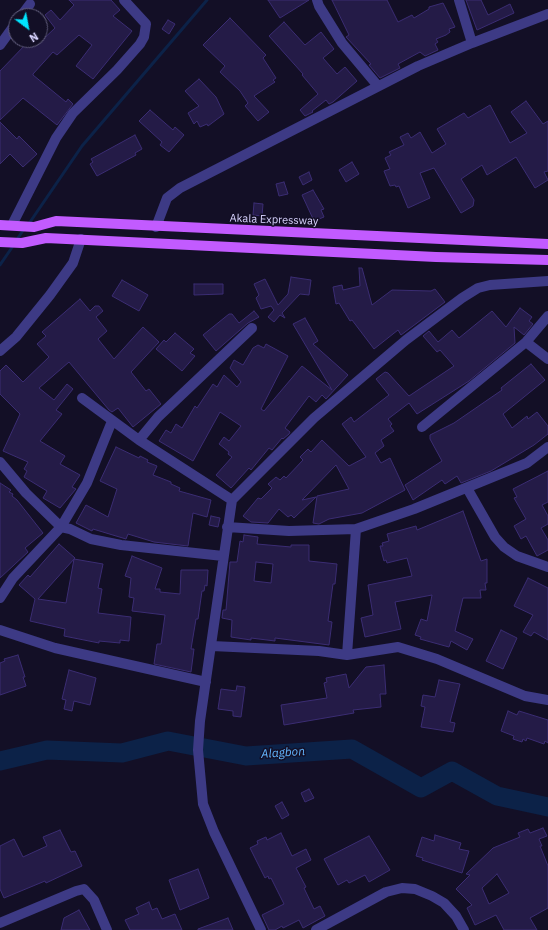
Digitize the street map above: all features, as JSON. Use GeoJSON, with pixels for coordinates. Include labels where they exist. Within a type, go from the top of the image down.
{"type":"FeatureCollection","features":[{"type":"Feature","properties":{"kind":"main road","name":"Akala Expressway"},"geometry":{"type":"LineString","coordinates":[[0,225],[34,227],[56,221],[156,227],[548,244]]}},
{"type":"Feature","properties":{"kind":"main road"},"geometry":{"type":"LineString","coordinates":[[233,247],[235,230]]}},
{"type":"Feature","properties":{"kind":"main road"},"geometry":{"type":"LineString","coordinates":[[0,242],[22,243],[46,238],[81,239],[458,258],[548,260]]}},
{"type":"Feature","properties":{"kind":"main road"},"geometry":{"type":"LineString","coordinates":[[458,258],[461,240]]}},
{"type":"Feature","properties":{"kind":"street"},"geometry":{"type":"LineString","coordinates":[[12,225],[56,138],[74,113],[117,70],[140,44],[144,37],[146,24],[124,0]]}},
{"type":"Feature","properties":{"kind":"street"},"geometry":{"type":"LineString","coordinates":[[317,0],[319,6],[342,43],[378,86]]}},
{"type":"Feature","properties":{"kind":"street"},"geometry":{"type":"LineString","coordinates":[[459,0],[472,43]]}},
{"type":"Feature","properties":{"kind":"street"},"geometry":{"type":"LineString","coordinates":[[27,8],[30,4]]}},
{"type":"Feature","properties":{"kind":"street"},"geometry":{"type":"LineString","coordinates":[[156,227],[167,198],[180,188],[378,86],[472,43],[548,14]]}},
{"type":"Feature","properties":{"kind":"street"},"geometry":{"type":"LineString","coordinates":[[0,45],[8,34]]}},
{"type":"Feature","properties":{"kind":"street"},"geometry":{"type":"LineString","coordinates":[[0,351],[16,337],[50,296],[73,263],[81,239]]}},
{"type":"Feature","properties":{"kind":"street"},"geometry":{"type":"LineString","coordinates":[[261,930],[214,832],[203,804],[198,750],[200,721],[232,500],[314,418],[376,368],[406,340],[462,298],[478,288],[490,285],[548,280]]}},
{"type":"Feature","properties":{"kind":"street"},"geometry":{"type":"LineString","coordinates":[[422,427],[526,342],[548,316]]}},
{"type":"Feature","properties":{"kind":"street"},"geometry":{"type":"LineString","coordinates":[[139,440],[158,417],[252,328]]}},
{"type":"Feature","properties":{"kind":"street"},"geometry":{"type":"LineString","coordinates":[[526,342],[548,359]]}},
{"type":"Feature","properties":{"kind":"street"},"geometry":{"type":"LineString","coordinates":[[82,398],[139,440],[232,500]]}},
{"type":"Feature","properties":{"kind":"street"},"geometry":{"type":"LineString","coordinates":[[0,598],[13,578],[61,527],[87,483],[112,421]]}},
{"type":"Feature","properties":{"kind":"street"},"geometry":{"type":"LineString","coordinates":[[227,527],[289,531],[356,529],[414,509],[527,463],[548,447]]}},
{"type":"Feature","properties":{"kind":"street"},"geometry":{"type":"LineString","coordinates":[[0,462],[26,493],[61,527],[70,529],[91,539],[121,545],[223,556]]}},
{"type":"Feature","properties":{"kind":"street"},"geometry":{"type":"LineString","coordinates":[[467,488],[495,537],[504,547],[517,556],[548,567]]}},
{"type":"Feature","properties":{"kind":"street"},"geometry":{"type":"LineString","coordinates":[[347,655],[356,529]]}},
{"type":"Feature","properties":{"kind":"street"},"geometry":{"type":"LineString","coordinates":[[0,630],[55,648],[206,682]]}},
{"type":"Feature","properties":{"kind":"street"},"geometry":{"type":"LineString","coordinates":[[212,646],[319,651],[347,655],[398,647],[437,659],[525,696],[548,700]]}},
{"type":"Feature","properties":{"kind":"street"},"geometry":{"type":"LineString","coordinates":[[316,930],[386,892],[402,888],[415,889],[444,903],[456,916],[464,930]]}},
{"type":"Feature","properties":{"kind":"street"},"geometry":{"type":"LineString","coordinates":[[0,923],[84,889],[94,900],[107,930]]}},
{"type":"Feature","properties":{"kind":"building"},"geometry":{"type":"Polygon","coordinates":[[[69,0],[111,0],[120,10],[113,16],[132,31],[93,79],[76,66],[92,45],[79,35],[57,55],[53,52],[33,74],[66,102],[68,99],[73,104],[57,125],[23,98],[0,120],[0,71],[22,48],[48,48],[48,35],[55,28],[48,19],[48,12],[51,10],[60,20],[74,5],[69,0]]]}},
{"type":"Feature","properties":{"kind":"building"},"geometry":{"type":"Polygon","coordinates":[[[268,0],[309,0],[280,18],[268,0]]]}},
{"type":"Feature","properties":{"kind":"building"},"geometry":{"type":"Polygon","coordinates":[[[332,0],[387,0],[398,22],[412,15],[414,18],[429,9],[429,7],[443,3],[455,27],[449,29],[450,32],[446,35],[436,39],[438,42],[435,44],[438,50],[425,56],[420,52],[398,64],[400,68],[380,78],[369,65],[371,64],[346,37],[349,35],[332,0]]]}},
{"type":"Feature","properties":{"kind":"building"},"geometry":{"type":"Polygon","coordinates":[[[466,0],[481,0],[488,15],[510,4],[514,13],[477,30],[466,0]]]}},
{"type":"Feature","properties":{"kind":"building"},"geometry":{"type":"Polygon","coordinates":[[[230,18],[266,55],[263,58],[276,78],[273,80],[275,82],[254,96],[269,112],[258,121],[245,106],[248,103],[240,91],[220,72],[225,66],[203,45],[230,18]]]}},
{"type":"Feature","properties":{"kind":"building"},"geometry":{"type":"Polygon","coordinates":[[[168,20],[175,24],[169,34],[162,29],[168,20]]]}},
{"type":"Feature","properties":{"kind":"building"},"geometry":{"type":"Polygon","coordinates":[[[284,22],[305,45],[321,32],[334,49],[323,58],[337,74],[345,67],[357,81],[333,102],[329,104],[326,100],[312,111],[313,112],[305,116],[300,110],[318,94],[302,75],[303,74],[269,36],[284,22]]]}},
{"type":"Feature","properties":{"kind":"building"},"geometry":{"type":"Polygon","coordinates":[[[199,79],[216,97],[224,114],[208,126],[207,124],[200,127],[197,121],[194,124],[188,113],[199,106],[185,91],[199,79]]]}},
{"type":"Feature","properties":{"kind":"building"},"geometry":{"type":"Polygon","coordinates":[[[526,101],[543,124],[548,121],[548,171],[544,172],[548,180],[535,188],[516,157],[487,175],[482,165],[461,179],[474,200],[473,206],[461,213],[434,168],[420,173],[430,198],[408,208],[399,186],[390,186],[384,171],[390,169],[385,158],[391,155],[389,152],[404,145],[400,137],[408,133],[411,138],[420,132],[432,153],[446,144],[437,129],[464,113],[468,118],[490,105],[510,143],[527,133],[511,112],[526,101]]]}},
{"type":"Feature","properties":{"kind":"building"},"geometry":{"type":"Polygon","coordinates":[[[150,110],[173,130],[175,127],[184,135],[169,152],[160,145],[162,142],[139,121],[150,110]]]}},
{"type":"Feature","properties":{"kind":"building"},"geometry":{"type":"Polygon","coordinates":[[[0,122],[17,139],[19,136],[37,154],[23,167],[10,154],[0,164],[0,122]]]}},
{"type":"Feature","properties":{"kind":"building"},"geometry":{"type":"Polygon","coordinates":[[[135,135],[142,149],[135,153],[136,155],[97,176],[90,164],[93,162],[91,159],[135,135]]]}},
{"type":"Feature","properties":{"kind":"building"},"geometry":{"type":"Polygon","coordinates":[[[352,162],[359,174],[346,182],[339,170],[352,162]]]}},
{"type":"Feature","properties":{"kind":"building"},"geometry":{"type":"Polygon","coordinates":[[[309,172],[312,180],[303,185],[299,177],[309,172]]]}},
{"type":"Feature","properties":{"kind":"building"},"geometry":{"type":"Polygon","coordinates":[[[284,182],[288,194],[279,196],[276,184],[284,182]]]}},
{"type":"Feature","properties":{"kind":"building"},"geometry":{"type":"Polygon","coordinates":[[[313,190],[324,209],[321,210],[324,217],[314,221],[302,195],[313,190]]]}},
{"type":"Feature","properties":{"kind":"building"},"geometry":{"type":"Polygon","coordinates":[[[254,203],[263,204],[262,216],[253,215],[254,203]]]}},
{"type":"Feature","properties":{"kind":"building"},"geometry":{"type":"Polygon","coordinates":[[[359,268],[362,268],[372,305],[392,290],[431,291],[435,289],[445,302],[401,335],[398,330],[374,349],[352,320],[350,321],[339,303],[336,304],[333,287],[342,285],[343,290],[360,286],[359,268]]]}},
{"type":"Feature","properties":{"kind":"building"},"geometry":{"type":"Polygon","coordinates":[[[291,277],[311,280],[309,295],[300,294],[282,313],[285,318],[280,315],[274,322],[268,317],[274,310],[271,306],[261,309],[256,298],[259,295],[254,284],[265,279],[278,305],[288,294],[291,277]]]}},
{"type":"Feature","properties":{"kind":"building"},"geometry":{"type":"Polygon","coordinates":[[[122,280],[148,295],[139,311],[112,296],[122,280]]]}},
{"type":"Feature","properties":{"kind":"building"},"geometry":{"type":"Polygon","coordinates":[[[194,284],[223,284],[223,294],[194,295],[194,284]]]}},
{"type":"Feature","properties":{"kind":"building"},"geometry":{"type":"Polygon","coordinates":[[[80,299],[90,311],[95,306],[99,306],[103,311],[96,317],[107,331],[98,339],[114,359],[143,327],[159,342],[131,372],[146,391],[149,389],[161,404],[133,427],[118,408],[112,412],[109,410],[69,362],[39,388],[54,400],[67,384],[73,389],[56,410],[62,414],[40,441],[65,456],[60,464],[80,475],[72,487],[76,489],[60,508],[43,498],[47,491],[24,477],[27,471],[24,469],[28,462],[3,451],[20,414],[0,394],[0,371],[6,365],[23,382],[49,357],[37,344],[46,336],[42,332],[80,299]]]}},
{"type":"Feature","properties":{"kind":"building"},"geometry":{"type":"Polygon","coordinates":[[[520,308],[532,317],[529,321],[533,324],[524,335],[514,327],[515,343],[469,381],[417,414],[409,403],[388,419],[392,424],[390,426],[394,431],[381,440],[384,446],[375,453],[381,463],[390,458],[405,490],[362,513],[329,519],[319,524],[313,523],[317,496],[349,489],[336,465],[302,500],[316,497],[294,518],[291,515],[288,517],[279,509],[268,523],[251,522],[243,516],[258,498],[261,499],[272,488],[268,484],[276,477],[280,480],[284,476],[286,478],[303,460],[300,457],[308,449],[311,452],[322,440],[349,466],[366,457],[342,424],[351,417],[354,422],[389,395],[376,379],[385,372],[388,373],[409,396],[454,366],[440,350],[437,352],[423,336],[429,331],[438,342],[452,330],[459,338],[492,311],[506,327],[520,308]]]}},
{"type":"Feature","properties":{"kind":"building"},"geometry":{"type":"Polygon","coordinates":[[[254,311],[259,317],[248,323],[216,351],[203,335],[229,314],[232,314],[239,323],[254,311]]]}},
{"type":"Feature","properties":{"kind":"building"},"geometry":{"type":"Polygon","coordinates":[[[305,318],[318,341],[313,344],[348,375],[326,399],[322,395],[316,402],[309,396],[285,428],[290,432],[289,434],[283,439],[282,438],[272,450],[269,448],[251,470],[249,468],[231,488],[216,475],[232,457],[228,454],[229,452],[219,444],[224,437],[229,441],[241,426],[220,412],[193,461],[159,441],[166,430],[171,433],[176,424],[182,428],[195,406],[197,408],[213,384],[217,387],[224,375],[237,387],[241,382],[230,368],[234,360],[243,365],[253,348],[258,345],[264,348],[266,344],[288,356],[261,409],[264,411],[302,366],[332,390],[293,324],[305,318]]]}},
{"type":"Feature","properties":{"kind":"building"},"geometry":{"type":"Polygon","coordinates":[[[175,333],[194,349],[190,353],[195,356],[182,371],[156,349],[164,340],[166,342],[175,333]]]}},
{"type":"Feature","properties":{"kind":"building"},"geometry":{"type":"Polygon","coordinates":[[[531,364],[545,380],[503,414],[512,428],[527,416],[528,419],[537,412],[548,426],[548,434],[534,445],[491,471],[461,483],[457,476],[445,484],[442,480],[413,500],[405,485],[442,461],[430,439],[430,435],[454,423],[502,390],[501,388],[531,364]]]}},
{"type":"Feature","properties":{"kind":"building"},"geometry":{"type":"Polygon","coordinates":[[[116,447],[139,458],[140,456],[148,460],[147,462],[157,466],[153,475],[171,482],[171,484],[180,488],[179,491],[211,500],[207,517],[193,513],[188,546],[154,542],[128,534],[126,539],[93,529],[92,531],[76,523],[86,505],[108,517],[117,489],[100,481],[116,447]]]}},
{"type":"Feature","properties":{"kind":"building"},"geometry":{"type":"Polygon","coordinates":[[[548,471],[548,502],[542,505],[548,516],[548,524],[541,528],[548,540],[548,550],[537,556],[526,536],[521,539],[514,526],[526,519],[514,498],[517,497],[513,489],[548,471]]]}},
{"type":"Feature","properties":{"kind":"building"},"geometry":{"type":"Polygon","coordinates":[[[0,483],[11,490],[9,492],[13,494],[12,496],[17,500],[43,533],[25,548],[28,552],[0,578],[0,483]]]}},
{"type":"Feature","properties":{"kind":"building"},"geometry":{"type":"Polygon","coordinates":[[[463,511],[481,561],[487,559],[487,583],[485,583],[486,590],[480,590],[481,598],[463,598],[455,631],[473,639],[467,650],[451,641],[449,647],[420,639],[421,637],[415,635],[421,619],[427,621],[432,595],[395,602],[401,629],[365,637],[361,618],[373,615],[368,585],[412,576],[407,558],[387,563],[386,560],[384,561],[380,546],[383,546],[382,543],[389,541],[387,534],[416,526],[417,530],[463,511]]]}},
{"type":"Feature","properties":{"kind":"building"},"geometry":{"type":"Polygon","coordinates":[[[211,516],[220,518],[218,527],[209,525],[211,516]]]}},
{"type":"Feature","properties":{"kind":"building"},"geometry":{"type":"Polygon","coordinates":[[[244,535],[258,537],[257,544],[291,547],[291,545],[309,545],[309,561],[337,564],[328,621],[332,622],[329,645],[275,638],[275,641],[231,637],[232,620],[222,618],[223,610],[226,610],[230,562],[237,562],[240,541],[243,542],[244,535]],[[256,562],[254,581],[271,583],[273,564],[256,562]]]}},
{"type":"Feature","properties":{"kind":"building"},"geometry":{"type":"Polygon","coordinates":[[[59,544],[75,558],[74,559],[103,564],[98,588],[102,589],[98,613],[131,617],[129,641],[120,640],[120,643],[99,641],[99,643],[64,636],[65,629],[30,621],[35,599],[19,585],[28,575],[30,577],[59,544]],[[74,559],[38,599],[66,603],[74,559]]]}},
{"type":"Feature","properties":{"kind":"building"},"geometry":{"type":"Polygon","coordinates":[[[132,556],[162,568],[155,589],[160,589],[160,592],[180,594],[181,570],[208,570],[207,586],[205,585],[204,591],[202,591],[198,619],[196,619],[191,649],[194,649],[191,672],[154,664],[157,644],[161,644],[165,615],[132,611],[134,598],[129,597],[131,578],[125,576],[132,556]]]}},
{"type":"Feature","properties":{"kind":"building"},"geometry":{"type":"Polygon","coordinates":[[[528,578],[548,588],[548,640],[534,632],[531,636],[523,632],[533,615],[514,606],[528,578]]]}},
{"type":"Feature","properties":{"kind":"building"},"geometry":{"type":"Polygon","coordinates":[[[501,630],[517,638],[503,669],[486,661],[501,630]]]}},
{"type":"Feature","properties":{"kind":"building"},"geometry":{"type":"Polygon","coordinates":[[[18,655],[25,677],[23,677],[26,686],[0,695],[0,663],[5,661],[4,659],[18,655]]]}},
{"type":"Feature","properties":{"kind":"building"},"geometry":{"type":"Polygon","coordinates":[[[384,665],[386,694],[380,694],[381,707],[353,710],[354,713],[284,725],[281,705],[327,698],[324,683],[327,682],[326,678],[346,674],[349,688],[366,667],[384,665]]]}},
{"type":"Feature","properties":{"kind":"building"},"geometry":{"type":"Polygon","coordinates":[[[69,670],[96,678],[90,705],[74,701],[72,711],[64,709],[66,700],[62,699],[69,670]]]}},
{"type":"Feature","properties":{"kind":"building"},"geometry":{"type":"Polygon","coordinates":[[[439,680],[460,684],[450,722],[455,723],[453,732],[421,727],[425,707],[421,706],[423,695],[435,697],[439,680]]]}},
{"type":"Feature","properties":{"kind":"building"},"geometry":{"type":"Polygon","coordinates":[[[237,686],[245,687],[241,717],[233,716],[233,711],[218,709],[221,689],[236,691],[237,686]]]}},
{"type":"Feature","properties":{"kind":"building"},"geometry":{"type":"Polygon","coordinates":[[[508,711],[517,715],[519,711],[548,720],[548,743],[545,741],[544,744],[527,738],[526,741],[523,739],[522,742],[513,739],[514,736],[501,731],[508,711]]]}},
{"type":"Feature","properties":{"kind":"building"},"geometry":{"type":"Polygon","coordinates":[[[309,789],[314,798],[305,802],[301,793],[309,789]]]}},
{"type":"Feature","properties":{"kind":"building"},"geometry":{"type":"Polygon","coordinates":[[[282,802],[289,815],[282,819],[275,806],[282,802]]]}},
{"type":"Feature","properties":{"kind":"building"},"geometry":{"type":"Polygon","coordinates":[[[543,828],[547,836],[539,839],[542,846],[540,846],[548,866],[548,908],[530,918],[537,930],[504,930],[496,915],[475,925],[467,908],[472,905],[456,889],[470,875],[466,874],[493,848],[520,837],[518,833],[528,829],[530,833],[543,828]],[[497,874],[482,888],[489,904],[509,893],[497,874]]]}},
{"type":"Feature","properties":{"kind":"building"},"geometry":{"type":"Polygon","coordinates":[[[60,830],[71,852],[75,851],[82,866],[46,883],[45,881],[4,898],[0,889],[0,846],[14,839],[23,857],[47,846],[43,837],[60,830]]]}},
{"type":"Feature","properties":{"kind":"building"},"geometry":{"type":"Polygon","coordinates":[[[281,833],[292,856],[306,849],[311,860],[296,868],[306,887],[304,888],[314,909],[320,906],[325,916],[303,928],[299,920],[283,928],[282,926],[275,930],[269,930],[262,915],[284,904],[271,878],[269,879],[268,876],[265,878],[250,848],[258,844],[257,841],[266,837],[267,840],[281,833]]]}},
{"type":"Feature","properties":{"kind":"building"},"geometry":{"type":"Polygon","coordinates":[[[435,835],[461,843],[459,849],[469,851],[462,873],[422,860],[423,858],[416,856],[422,837],[434,841],[435,835]]]}},
{"type":"Feature","properties":{"kind":"building"},"geometry":{"type":"Polygon","coordinates":[[[369,836],[390,870],[369,882],[365,875],[349,883],[347,880],[338,885],[324,859],[369,836]]]}},
{"type":"Feature","properties":{"kind":"building"},"geometry":{"type":"Polygon","coordinates":[[[198,869],[209,898],[180,910],[169,880],[198,869]]]}},
{"type":"Feature","properties":{"kind":"building"},"geometry":{"type":"Polygon","coordinates":[[[149,902],[152,910],[157,908],[162,919],[175,914],[182,930],[130,930],[125,920],[139,914],[136,908],[149,902]]]}},
{"type":"Feature","properties":{"kind":"building"},"geometry":{"type":"Polygon","coordinates":[[[79,910],[90,930],[61,930],[64,918],[79,910]]]}},
{"type":"Feature","properties":{"kind":"building"},"geometry":{"type":"Polygon","coordinates":[[[228,918],[233,930],[198,930],[198,929],[228,918]]]}},
{"type":"Feature","properties":{"kind":"waterway"},"geometry":{"type":"LineString","coordinates":[[28,225],[82,146],[207,0]]}},
{"type":"Feature","properties":{"kind":"waterway"},"geometry":{"type":"LineString","coordinates":[[16,241],[24,229]]}},
{"type":"Feature","properties":{"kind":"waterway"},"geometry":{"type":"LineString","coordinates":[[0,265],[13,246]]}},
{"type":"Feature","properties":{"kind":"waterway","name":"Alagbon"},"geometry":{"type":"LineString","coordinates":[[0,761],[47,750],[122,753],[168,741],[246,756],[352,749],[421,788],[452,771],[497,796],[548,807]]}}]}
